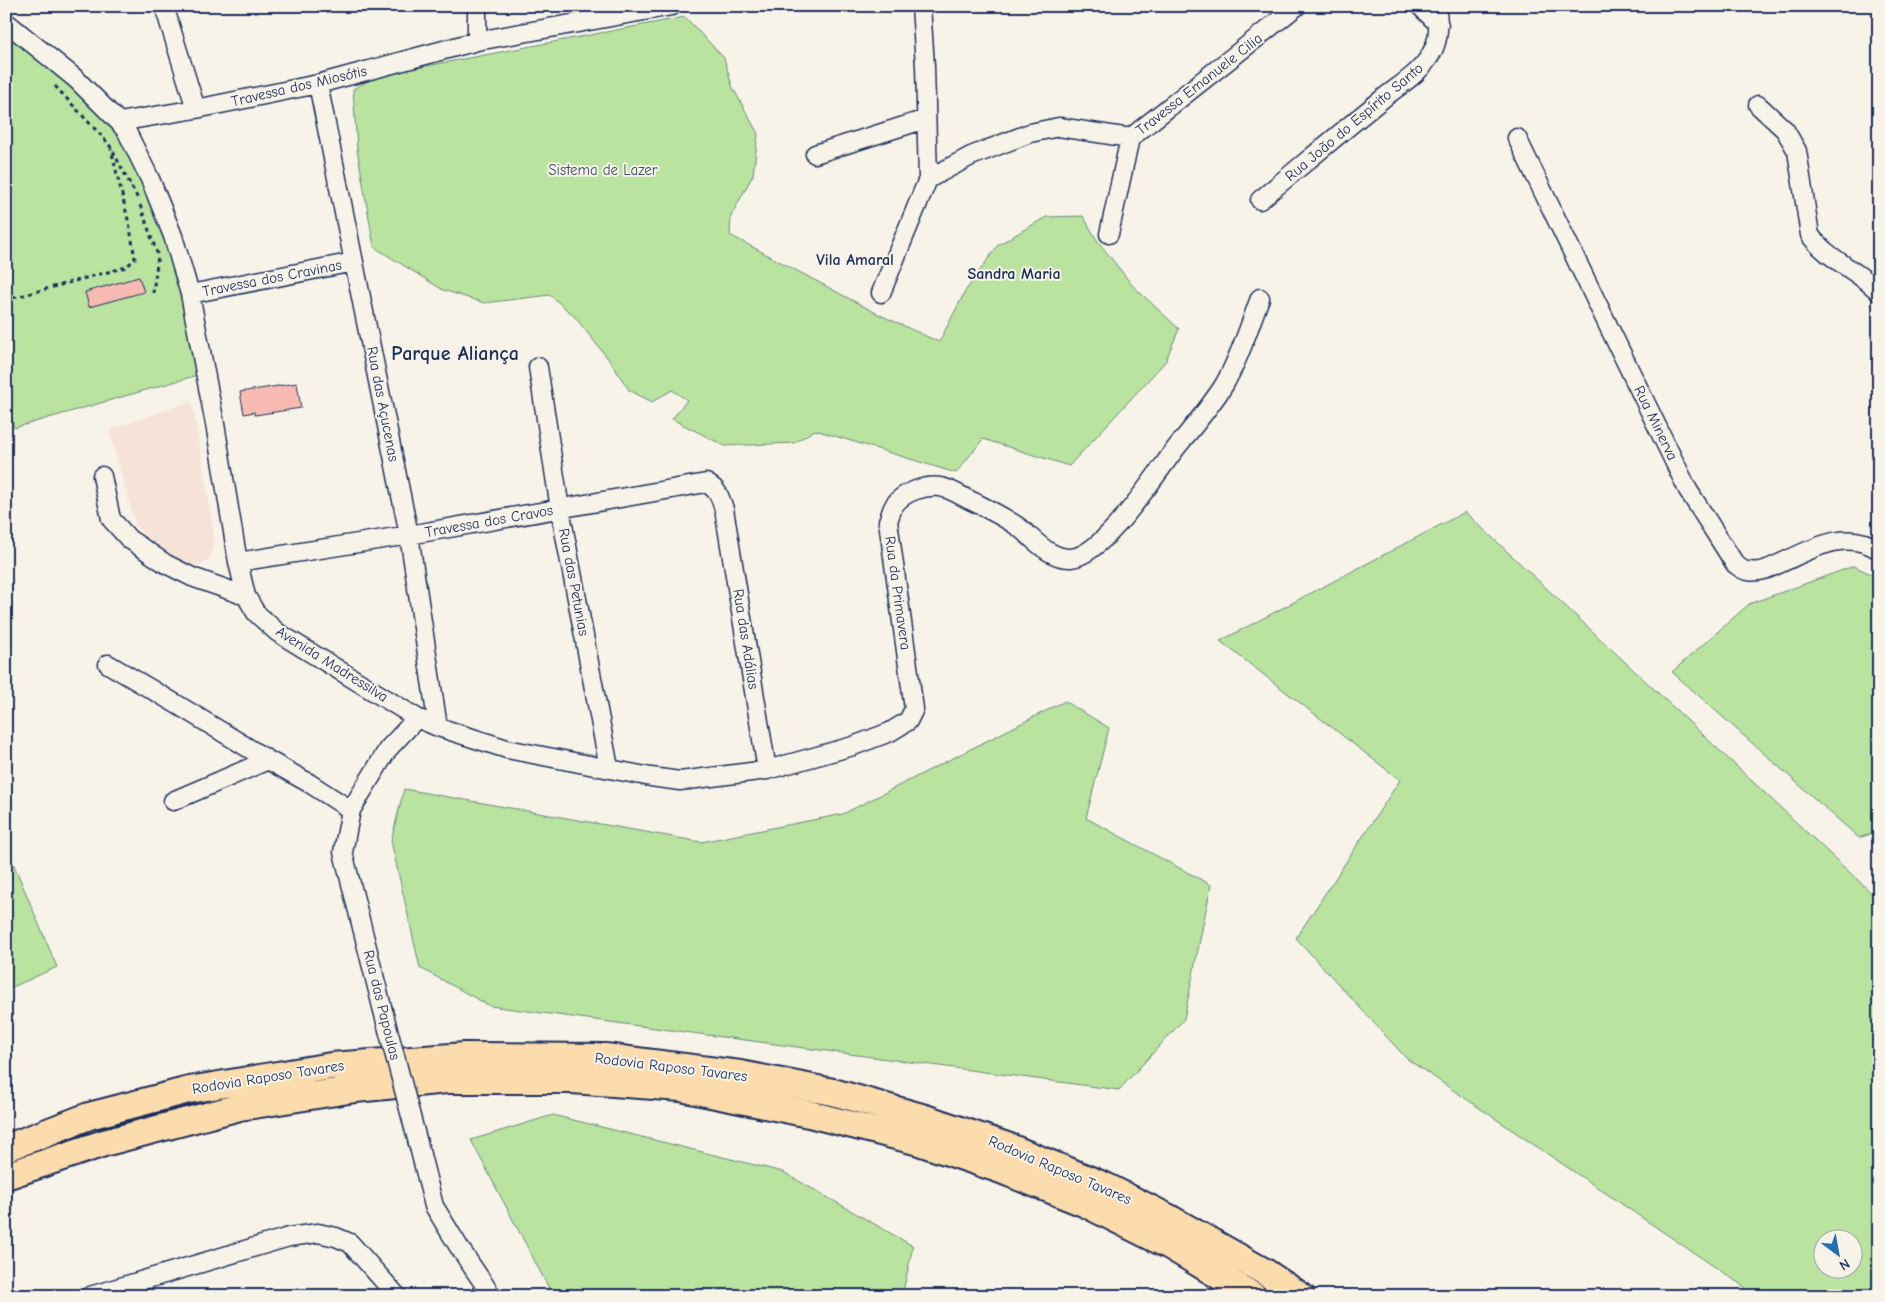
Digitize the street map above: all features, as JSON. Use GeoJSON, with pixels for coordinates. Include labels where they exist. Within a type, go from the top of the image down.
{"type":"FeatureCollection","features":[{"type":"Feature","properties":{"kind":"highway","name":"Rodovia Raposo Tavares"},"geometry":{"type":"LineString","coordinates":[[6,1148],[89,1116],[189,1090],[331,1066],[464,1056],[605,1057],[740,1074],[833,1092],[943,1124],[1007,1146],[1105,1186],[1171,1219],[1265,1272],[1301,1296]]}},
{"type":"Feature","properties":{"kind":"highway","name":"Rodovia Raposo Tavares"},"geometry":{"type":"LineString","coordinates":[[6,1176],[104,1143],[240,1107],[355,1089],[447,1080],[562,1080],[681,1088],[809,1114],[918,1142],[1001,1170],[1086,1204],[1170,1246],[1253,1296]]}},
{"type":"Feature","properties":{"kind":"street"},"geometry":{"type":"LineString","coordinates":[[164,6],[196,109]]}},
{"type":"Feature","properties":{"kind":"street"},"geometry":{"type":"LineString","coordinates":[[477,6],[477,41]]}},
{"type":"Feature","properties":{"kind":"street","name":"Travessa dos Miosótis"},"geometry":{"type":"LineString","coordinates":[[119,122],[196,109],[318,84],[477,41],[672,6]]}},
{"type":"Feature","properties":{"kind":"street"},"geometry":{"type":"LineString","coordinates":[[881,293],[928,179],[921,6]]}},
{"type":"Feature","properties":{"kind":"street","name":"Travessa Emanuele Cilia"},"geometry":{"type":"LineString","coordinates":[[1109,234],[1130,138],[1297,6]]}},
{"type":"Feature","properties":{"kind":"street"},"geometry":{"type":"LineString","coordinates":[[1420,6],[1439,25]]}},
{"type":"Feature","properties":{"kind":"street","name":"Rua João do Espírito Santo"},"geometry":{"type":"LineString","coordinates":[[1260,200],[1422,68],[1432,53],[1437,40],[1439,25],[1436,6]]}},
{"type":"Feature","properties":{"kind":"street","name":"Avenida Madressilva"},"geometry":{"type":"LineString","coordinates":[[6,22],[76,79],[119,122],[127,132],[163,212],[173,236],[190,294],[215,424],[238,562],[246,596],[256,613],[277,632],[417,718],[438,727],[517,751],[680,781],[767,770],[853,746],[890,732],[908,721],[914,709],[913,696]]}},
{"type":"Feature","properties":{"kind":"street","name":"Rua das Açucenas"},"geometry":{"type":"LineString","coordinates":[[318,84],[409,535],[438,727]]}},
{"type":"Feature","properties":{"kind":"street"},"geometry":{"type":"LineString","coordinates":[[1758,105],[1785,130],[1797,151],[1810,236],[1818,247],[1867,280],[1879,292]]}},
{"type":"Feature","properties":{"kind":"street"},"geometry":{"type":"LineString","coordinates":[[815,154],[926,119]]}},
{"type":"Feature","properties":{"kind":"street"},"geometry":{"type":"LineString","coordinates":[[928,179],[972,156],[1030,133],[1059,127],[1130,138]]}},
{"type":"Feature","properties":{"kind":"street","name":"Rua Minerva"},"geometry":{"type":"LineString","coordinates":[[1517,138],[1688,490],[1735,564],[1746,571],[1763,571],[1820,545],[1847,539],[1870,544],[1879,550]]}},
{"type":"Feature","properties":{"kind":"street","name":"Travessa dos Cravinas"},"geometry":{"type":"LineString","coordinates":[[190,294],[354,262]]}},
{"type":"Feature","properties":{"kind":"street","name":"Rua da Primavera"},"geometry":{"type":"LineString","coordinates":[[913,696],[888,521],[895,504],[911,492],[941,486],[1018,526],[1037,544],[1054,554],[1064,558],[1073,558],[1088,551],[1106,536],[1139,499],[1203,416],[1224,384],[1243,346],[1260,298]]}},
{"type":"Feature","properties":{"kind":"street","name":"Rua das Petunias"},"geometry":{"type":"LineString","coordinates":[[538,367],[560,509],[609,768]]}},
{"type":"Feature","properties":{"kind":"street"},"geometry":{"type":"LineString","coordinates":[[102,476],[111,519],[129,539],[166,564],[192,577],[246,596]]}},
{"type":"Feature","properties":{"kind":"street","name":"Travessa dos Cravos"},"geometry":{"type":"LineString","coordinates":[[238,562],[409,535],[706,483],[713,486],[718,492],[724,509]]}},
{"type":"Feature","properties":{"kind":"street","name":"Rua das Adálias"},"geometry":{"type":"LineString","coordinates":[[724,509],[767,770]]}},
{"type":"Feature","properties":{"kind":"street"},"geometry":{"type":"LineString","coordinates":[[108,664],[309,783],[351,810]]}},
{"type":"Feature","properties":{"kind":"street","name":"Rua das Papoulas"},"geometry":{"type":"LineString","coordinates":[[417,718],[388,749],[351,810],[343,852],[434,1206],[492,1296]]}},
{"type":"Feature","properties":{"kind":"street"},"geometry":{"type":"LineString","coordinates":[[173,801],[268,760]]}},
{"type":"Feature","properties":{"kind":"street"},"geometry":{"type":"LineString","coordinates":[[90,1296],[289,1237],[318,1233],[336,1237],[350,1244],[397,1296]]}},
{"type":"Feature","properties":{"kind":"path"},"geometry":{"type":"LineString","coordinates":[[49,80],[109,144],[138,199],[158,256],[153,293]]}},
{"type":"Feature","properties":{"kind":"path"},"geometry":{"type":"LineString","coordinates":[[6,295],[13,298],[117,270],[126,267],[135,260],[130,228],[109,144]]}},
{"type":"Feature","properties":{"kind":"shaded area"},"geometry":{"type":"Polygon","coordinates":[[[192,401],[214,533],[214,545],[209,559],[198,565],[184,564],[165,554],[136,527],[109,430],[192,401]]]}},
{"type":"Feature","properties":{"kind":"green space","name":"Sistema de Lazer"},"geometry":{"type":"Polygon","coordinates":[[[685,17],[724,58],[732,86],[758,134],[753,175],[731,216],[730,235],[878,314],[939,342],[966,290],[998,245],[1046,217],[1083,216],[1097,240],[1132,285],[1179,329],[1165,362],[1069,466],[983,439],[956,473],[815,430],[794,443],[725,446],[672,419],[687,400],[672,390],[652,402],[629,390],[610,361],[574,316],[550,295],[484,303],[443,290],[374,247],[357,149],[353,89],[379,75],[685,17]]]}},
{"type":"Feature","properties":{"kind":"green space"},"geometry":{"type":"Polygon","coordinates":[[[6,29],[74,83],[123,133],[177,263],[198,375],[14,428],[6,396],[6,29]]]}},
{"type":"Feature","properties":{"kind":"green space"},"geometry":{"type":"Polygon","coordinates":[[[1465,512],[1879,900],[1879,1296],[1742,1296],[1746,1288],[1407,1059],[1296,938],[1400,780],[1220,641],[1465,512]]]}},
{"type":"Feature","properties":{"kind":"green space"},"geometry":{"type":"Polygon","coordinates":[[[1854,566],[1879,578],[1879,831],[1859,838],[1672,672],[1749,604],[1854,566]]]}},
{"type":"Feature","properties":{"kind":"green space"},"geometry":{"type":"Polygon","coordinates":[[[1065,701],[1109,728],[1086,818],[1211,885],[1184,1019],[1119,1090],[490,1006],[420,968],[391,841],[404,789],[701,842],[843,814],[1065,701]]]}},
{"type":"Feature","properties":{"kind":"green space"},"geometry":{"type":"Polygon","coordinates":[[[6,846],[57,967],[6,990],[6,846]]]}},
{"type":"Feature","properties":{"kind":"green space"},"geometry":{"type":"Polygon","coordinates":[[[553,1115],[783,1172],[913,1246],[902,1296],[553,1296],[471,1140],[553,1115]]]}},
{"type":"Feature","properties":{"kind":"building"},"geometry":{"type":"Polygon","coordinates":[[[139,277],[144,292],[89,307],[85,292],[139,277]]]}},
{"type":"Feature","properties":{"kind":"building"},"geometry":{"type":"Polygon","coordinates":[[[297,383],[301,408],[255,415],[254,412],[244,414],[240,392],[297,383]]]}},
{"type":"Feature","properties":{"kind":"district","name":"Vila Amaral"},"geometry":{"type":"Point","coordinates":[855,259]}},
{"type":"Feature","properties":{"kind":"district","name":"Sandra Maria"},"geometry":{"type":"Point","coordinates":[1014,273]}},
{"type":"Feature","properties":{"kind":"district","name":"Parque Aliança"},"geometry":{"type":"Point","coordinates":[455,353]}}]}
